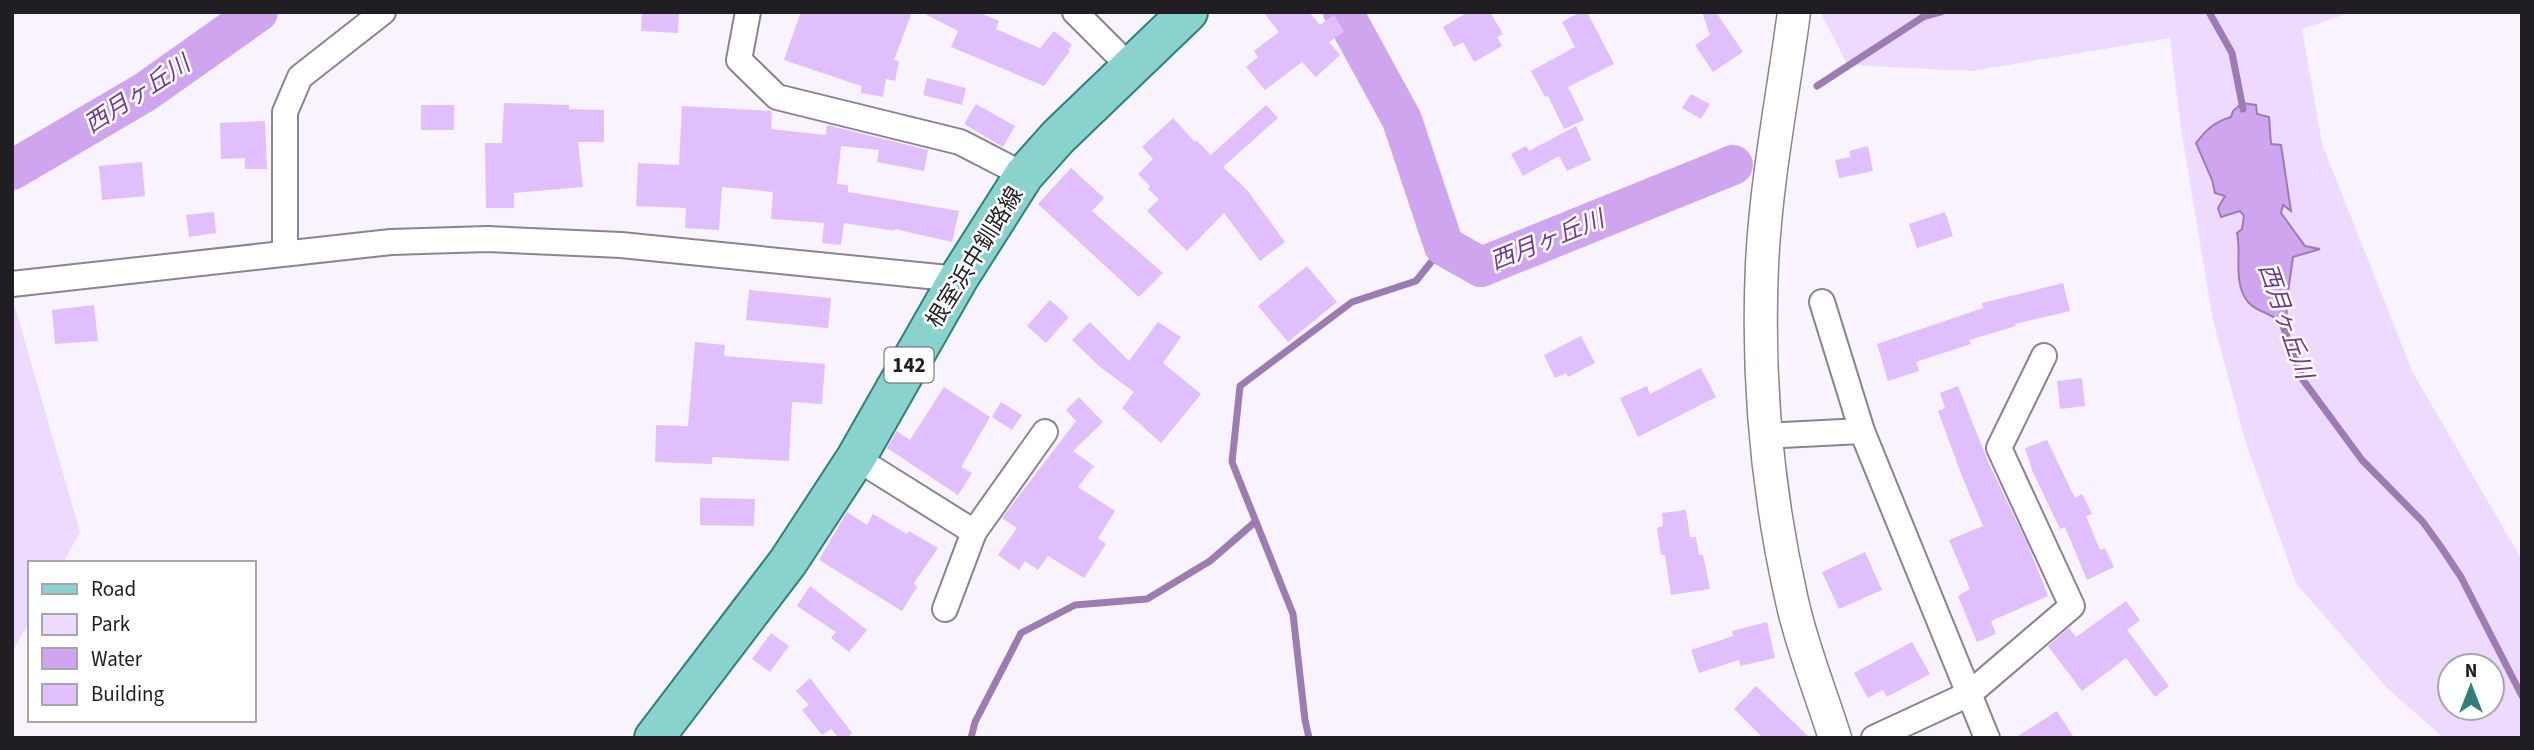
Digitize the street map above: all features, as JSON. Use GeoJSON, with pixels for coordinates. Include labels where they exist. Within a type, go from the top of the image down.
{"type":"FeatureCollection","features":[{"type":"Feature","properties":{"kind":"main road","name":"根室浜中釧路線"},"geometry":{"type":"LineString","coordinates":[[654,738],[788,562],[856,458],[958,279],[1024,175],[1058,136],[1188,12]]}},
{"type":"Feature","properties":{"kind":"street"},"geometry":{"type":"LineString","coordinates":[[285,252],[285,112],[300,78],[383,12]]}},
{"type":"Feature","properties":{"kind":"street"},"geometry":{"type":"LineString","coordinates":[[748,12],[739,60],[777,97],[960,142],[1024,175]]}},
{"type":"Feature","properties":{"kind":"street"},"geometry":{"type":"LineString","coordinates":[[1074,12],[1130,67]]}},
{"type":"Feature","properties":{"kind":"street"},"geometry":{"type":"LineString","coordinates":[[1794,12],[1769,186],[1762,263],[1760,337],[1764,436],[1792,603],[1835,738]]}},
{"type":"Feature","properties":{"kind":"street"},"geometry":{"type":"LineString","coordinates":[[12,284],[285,252],[391,242],[487,239],[634,246],[958,279]]}},
{"type":"Feature","properties":{"kind":"street"},"geometry":{"type":"LineString","coordinates":[[1822,302],[1862,432],[1987,738]]}},
{"type":"Feature","properties":{"kind":"street"},"geometry":{"type":"LineString","coordinates":[[1874,738],[1969,694],[2072,606],[1999,448],[2045,356]]}},
{"type":"Feature","properties":{"kind":"street"},"geometry":{"type":"LineString","coordinates":[[945,609],[974,532],[1045,432]]}},
{"type":"Feature","properties":{"kind":"street"},"geometry":{"type":"LineString","coordinates":[[1764,436],[1862,432]]}},
{"type":"Feature","properties":{"kind":"street"},"geometry":{"type":"LineString","coordinates":[[856,458],[974,532]]}},
{"type":"Feature","properties":{"kind":"green space"},"geometry":{"type":"Polygon","coordinates":[[[1820,12],[2352,12],[2302,29],[2322,144],[2413,373],[2522,560],[2522,738],[2444,738],[2387,688],[2296,583],[2245,440],[2213,320],[2180,122],[2170,38],[1972,71],[1848,65],[1820,12]],[[2231,117],[2220,120],[2196,143],[2215,193],[2225,196],[2218,208],[2228,215],[2233,211],[2240,211],[2244,217],[2242,229],[2237,233],[2240,247],[2237,273],[2263,314],[2275,317],[2286,331],[2293,257],[2318,249],[2305,246],[2281,213],[2282,205],[2290,211],[2281,146],[2271,144],[2269,118],[2231,117]]]}},
{"type":"Feature","properties":{"kind":"green space"},"geometry":{"type":"Polygon","coordinates":[[[12,297],[80,532],[64,561],[28,561],[28,624],[12,652],[12,297]]]}},
{"type":"Feature","properties":{"kind":"water"},"geometry":{"type":"Polygon","coordinates":[[[2242,103],[2256,105],[2257,114],[2269,117],[2271,144],[2281,145],[2291,211],[2283,205],[2281,213],[2305,246],[2320,249],[2293,257],[2286,332],[2277,320],[2251,305],[2243,294],[2239,277],[2237,233],[2242,229],[2244,216],[2240,211],[2221,217],[2218,208],[2225,196],[2215,193],[2196,143],[2211,127],[2231,117],[2233,111],[2242,103]]]}},
{"type":"Feature","properties":{"kind":"building"},"geometry":{"type":"Polygon","coordinates":[[[642,12],[679,12],[678,33],[641,31],[642,12]]]}},
{"type":"Feature","properties":{"kind":"building"},"geometry":{"type":"Polygon","coordinates":[[[801,12],[912,12],[894,60],[899,61],[895,81],[886,79],[883,97],[861,93],[861,86],[784,60],[801,12]]]}},
{"type":"Feature","properties":{"kind":"building"},"geometry":{"type":"Polygon","coordinates":[[[921,12],[978,12],[999,21],[996,29],[1040,48],[1054,31],[1072,45],[1044,86],[951,47],[958,31],[921,12]]]}},
{"type":"Feature","properties":{"kind":"building"},"geometry":{"type":"Polygon","coordinates":[[[1263,12],[1309,12],[1320,25],[1334,15],[1344,32],[1329,42],[1340,55],[1316,77],[1302,62],[1265,90],[1246,67],[1258,57],[1254,51],[1279,32],[1263,12]]]}},
{"type":"Feature","properties":{"kind":"building"},"geometry":{"type":"Polygon","coordinates":[[[1468,12],[1490,12],[1503,34],[1497,37],[1502,46],[1474,62],[1463,42],[1454,47],[1443,27],[1468,12]]]}},
{"type":"Feature","properties":{"kind":"building"},"geometry":{"type":"Polygon","coordinates":[[[1580,12],[1587,12],[1614,64],[1568,87],[1584,120],[1564,129],[1548,96],[1545,97],[1531,71],[1575,47],[1562,22],[1580,12]]]}},
{"type":"Feature","properties":{"kind":"building"},"geometry":{"type":"Polygon","coordinates":[[[1702,12],[1716,12],[1743,52],[1713,72],[1695,45],[1710,35],[1702,12]]]}},
{"type":"Feature","properties":{"kind":"building"},"geometry":{"type":"Polygon","coordinates":[[[927,78],[966,88],[962,105],[923,95],[927,78]]]}},
{"type":"Feature","properties":{"kind":"building"},"geometry":{"type":"Polygon","coordinates":[[[1691,94],[1710,104],[1701,119],[1682,108],[1691,94]]]}},
{"type":"Feature","properties":{"kind":"building"},"geometry":{"type":"Polygon","coordinates":[[[504,103],[569,105],[569,109],[604,110],[604,142],[578,142],[583,187],[514,193],[514,208],[486,208],[485,143],[502,143],[504,103]]]}},
{"type":"Feature","properties":{"kind":"building"},"geometry":{"type":"Polygon","coordinates":[[[976,104],[1015,126],[1003,147],[964,124],[976,104]]]}},
{"type":"Feature","properties":{"kind":"building"},"geometry":{"type":"Polygon","coordinates":[[[421,105],[454,105],[454,130],[421,130],[421,105]]]}},
{"type":"Feature","properties":{"kind":"building"},"geometry":{"type":"Polygon","coordinates":[[[1266,105],[1278,118],[1223,167],[1247,190],[1285,242],[1260,261],[1224,213],[1187,251],[1147,211],[1159,199],[1138,174],[1153,159],[1142,147],[1173,118],[1211,155],[1266,105]]]}},
{"type":"Feature","properties":{"kind":"building"},"geometry":{"type":"Polygon","coordinates":[[[682,106],[772,111],[771,129],[826,135],[827,125],[928,150],[924,171],[877,162],[879,150],[841,146],[837,184],[848,185],[848,192],[959,211],[952,242],[895,229],[844,223],[841,245],[822,243],[824,223],[771,219],[773,192],[722,187],[719,230],[685,228],[686,208],[636,206],[638,163],[679,165],[682,106]]]}},
{"type":"Feature","properties":{"kind":"building"},"geometry":{"type":"Polygon","coordinates":[[[265,121],[267,169],[245,169],[245,158],[221,159],[220,123],[265,121]]]}},
{"type":"Feature","properties":{"kind":"building"},"geometry":{"type":"Polygon","coordinates":[[[1576,126],[1591,160],[1567,171],[1559,156],[1523,176],[1511,154],[1526,146],[1529,151],[1576,126]]]}},
{"type":"Feature","properties":{"kind":"building"},"geometry":{"type":"Polygon","coordinates":[[[1868,146],[1873,171],[1839,178],[1835,160],[1851,157],[1849,151],[1868,146]]]}},
{"type":"Feature","properties":{"kind":"building"},"geometry":{"type":"Polygon","coordinates":[[[142,162],[145,196],[102,200],[99,166],[142,162]]]}},
{"type":"Feature","properties":{"kind":"building"},"geometry":{"type":"Polygon","coordinates":[[[1071,168],[1104,198],[1092,211],[1163,273],[1139,297],[1038,204],[1071,168]]]}},
{"type":"Feature","properties":{"kind":"building"},"geometry":{"type":"Polygon","coordinates":[[[214,212],[216,233],[189,237],[186,215],[214,212]]]}},
{"type":"Feature","properties":{"kind":"building"},"geometry":{"type":"Polygon","coordinates":[[[1945,212],[1953,236],[1917,248],[1909,224],[1945,212]]]}},
{"type":"Feature","properties":{"kind":"building"},"geometry":{"type":"Polygon","coordinates":[[[1307,266],[1337,302],[1288,342],[1258,306],[1307,266]]]}},
{"type":"Feature","properties":{"kind":"building"},"geometry":{"type":"Polygon","coordinates":[[[2063,283],[2070,311],[2015,324],[2016,326],[1969,340],[1971,344],[1916,362],[1919,371],[1888,381],[1877,344],[1983,308],[1982,303],[2063,283]]]}},
{"type":"Feature","properties":{"kind":"building"},"geometry":{"type":"Polygon","coordinates":[[[749,290],[831,298],[828,328],[746,320],[749,290]]]}},
{"type":"Feature","properties":{"kind":"building"},"geometry":{"type":"Polygon","coordinates":[[[1050,300],[1069,317],[1046,343],[1027,326],[1050,300]]]}},
{"type":"Feature","properties":{"kind":"building"},"geometry":{"type":"Polygon","coordinates":[[[94,305],[98,341],[55,344],[52,310],[94,305]]]}},
{"type":"Feature","properties":{"kind":"building"},"geometry":{"type":"Polygon","coordinates":[[[1090,322],[1129,361],[1158,322],[1181,337],[1163,363],[1201,394],[1161,443],[1122,408],[1134,392],[1100,367],[1072,340],[1090,322]]]}},
{"type":"Feature","properties":{"kind":"building"},"geometry":{"type":"Polygon","coordinates":[[[1581,336],[1595,363],[1568,377],[1566,373],[1555,378],[1544,355],[1581,336]]]}},
{"type":"Feature","properties":{"kind":"building"},"geometry":{"type":"Polygon","coordinates":[[[695,342],[725,345],[724,356],[825,364],[822,404],[792,402],[789,461],[712,457],[712,464],[655,462],[656,425],[688,426],[695,342]]]}},
{"type":"Feature","properties":{"kind":"building"},"geometry":{"type":"Polygon","coordinates":[[[1701,368],[1716,397],[1638,437],[1620,398],[1647,386],[1650,394],[1701,368]]]}},
{"type":"Feature","properties":{"kind":"building"},"geometry":{"type":"Polygon","coordinates":[[[2082,378],[2085,406],[2060,409],[2057,381],[2082,378]]]}},
{"type":"Feature","properties":{"kind":"building"},"geometry":{"type":"Polygon","coordinates":[[[1958,386],[1989,464],[2027,543],[2048,596],[1991,621],[1996,634],[1977,642],[1958,596],[1970,589],[1949,540],[1983,526],[1938,411],[1945,408],[1940,393],[1958,386]]]}},
{"type":"Feature","properties":{"kind":"building"},"geometry":{"type":"Polygon","coordinates":[[[944,387],[990,417],[961,467],[972,473],[958,495],[887,448],[897,431],[910,440],[944,387]]]}},
{"type":"Feature","properties":{"kind":"building"},"geometry":{"type":"Polygon","coordinates":[[[1079,397],[1103,422],[1073,451],[1094,466],[1078,487],[1115,511],[1098,538],[1106,544],[1084,578],[1048,556],[1038,570],[1025,561],[1019,570],[998,555],[1017,528],[1002,518],[1076,421],[1066,410],[1079,397]]]}},
{"type":"Feature","properties":{"kind":"building"},"geometry":{"type":"Polygon","coordinates":[[[1001,402],[1022,415],[1012,430],[992,417],[1001,402]]]}},
{"type":"Feature","properties":{"kind":"building"},"geometry":{"type":"Polygon","coordinates":[[[2047,440],[2075,498],[2082,494],[2092,514],[2086,516],[2100,550],[2105,548],[2114,567],[2087,580],[2065,527],[2060,529],[2032,470],[2025,448],[2047,440]]]}},
{"type":"Feature","properties":{"kind":"building"},"geometry":{"type":"Polygon","coordinates":[[[700,498],[755,499],[754,526],[700,525],[700,498]]]}},
{"type":"Feature","properties":{"kind":"building"},"geometry":{"type":"Polygon","coordinates":[[[1686,510],[1690,537],[1696,537],[1699,555],[1703,555],[1710,589],[1671,595],[1665,555],[1661,555],[1657,528],[1663,526],[1662,513],[1686,510]]]}},
{"type":"Feature","properties":{"kind":"building"},"geometry":{"type":"Polygon","coordinates":[[[847,512],[867,525],[873,514],[938,548],[914,583],[917,587],[902,611],[819,560],[847,512]]]}},
{"type":"Feature","properties":{"kind":"building"},"geometry":{"type":"Polygon","coordinates":[[[1865,552],[1882,590],[1839,609],[1822,572],[1865,552]]]}},
{"type":"Feature","properties":{"kind":"building"},"geometry":{"type":"Polygon","coordinates":[[[810,586],[867,630],[849,652],[831,638],[836,632],[797,606],[810,586]]]}},
{"type":"Feature","properties":{"kind":"building"},"geometry":{"type":"Polygon","coordinates":[[[2126,601],[2140,620],[2127,630],[2169,686],[2155,697],[2126,658],[2082,691],[2048,646],[2069,628],[2076,637],[2126,601]]]}},
{"type":"Feature","properties":{"kind":"building"},"geometry":{"type":"Polygon","coordinates":[[[1767,622],[1775,658],[1740,666],[1739,660],[1699,673],[1691,650],[1733,636],[1732,631],[1767,622]]]}},
{"type":"Feature","properties":{"kind":"building"},"geometry":{"type":"Polygon","coordinates":[[[771,633],[789,646],[770,672],[752,659],[771,633]]]}},
{"type":"Feature","properties":{"kind":"building"},"geometry":{"type":"Polygon","coordinates":[[[1912,642],[1930,674],[1887,697],[1883,690],[1868,698],[1854,673],[1912,642]]]}},
{"type":"Feature","properties":{"kind":"building"},"geometry":{"type":"Polygon","coordinates":[[[810,678],[852,733],[847,738],[839,738],[831,729],[822,735],[802,710],[809,705],[796,691],[810,678]]]}},
{"type":"Feature","properties":{"kind":"building"},"geometry":{"type":"Polygon","coordinates":[[[1756,686],[1810,738],[1763,738],[1734,709],[1756,686]]]}},
{"type":"Feature","properties":{"kind":"building"},"geometry":{"type":"Polygon","coordinates":[[[2057,711],[2074,738],[2015,738],[2057,711]]]}},
{"type":"Feature","properties":{"kind":"waterway","name":"西月ヶ丘川"},"geometry":{"type":"LineString","coordinates":[[12,170],[145,92],[258,12]]}},
{"type":"Feature","properties":{"kind":"waterway","name":"西月ヶ丘川"},"geometry":{"type":"LineString","coordinates":[[1343,12],[1402,120],[1444,246],[1481,267],[1733,165]]}},
{"type":"Feature","properties":{"kind":"waterway","name":"西月ヶ丘川"},"geometry":{"type":"LineString","coordinates":[[1817,86],[1923,17],[1941,12]]}},
{"type":"Feature","properties":{"kind":"waterway","name":"西月ヶ丘川"},"geometry":{"type":"LineString","coordinates":[[2209,12],[2232,53],[2243,109]]}},
{"type":"Feature","properties":{"kind":"waterway"},"geometry":{"type":"LineString","coordinates":[[1309,738],[1293,614],[1232,462],[1240,386],[1352,302],[1416,281],[1444,246]]}},
{"type":"Feature","properties":{"kind":"waterway","name":"西月ヶ丘川"},"geometry":{"type":"LineString","coordinates":[[2282,323],[2303,380],[2362,460],[2423,522],[2441,547],[2461,577],[2522,696]]}},
{"type":"Feature","properties":{"kind":"waterway"},"geometry":{"type":"LineString","coordinates":[[971,738],[975,722],[1021,633],[1075,605],[1147,599],[1210,561],[1255,522]]}}]}
